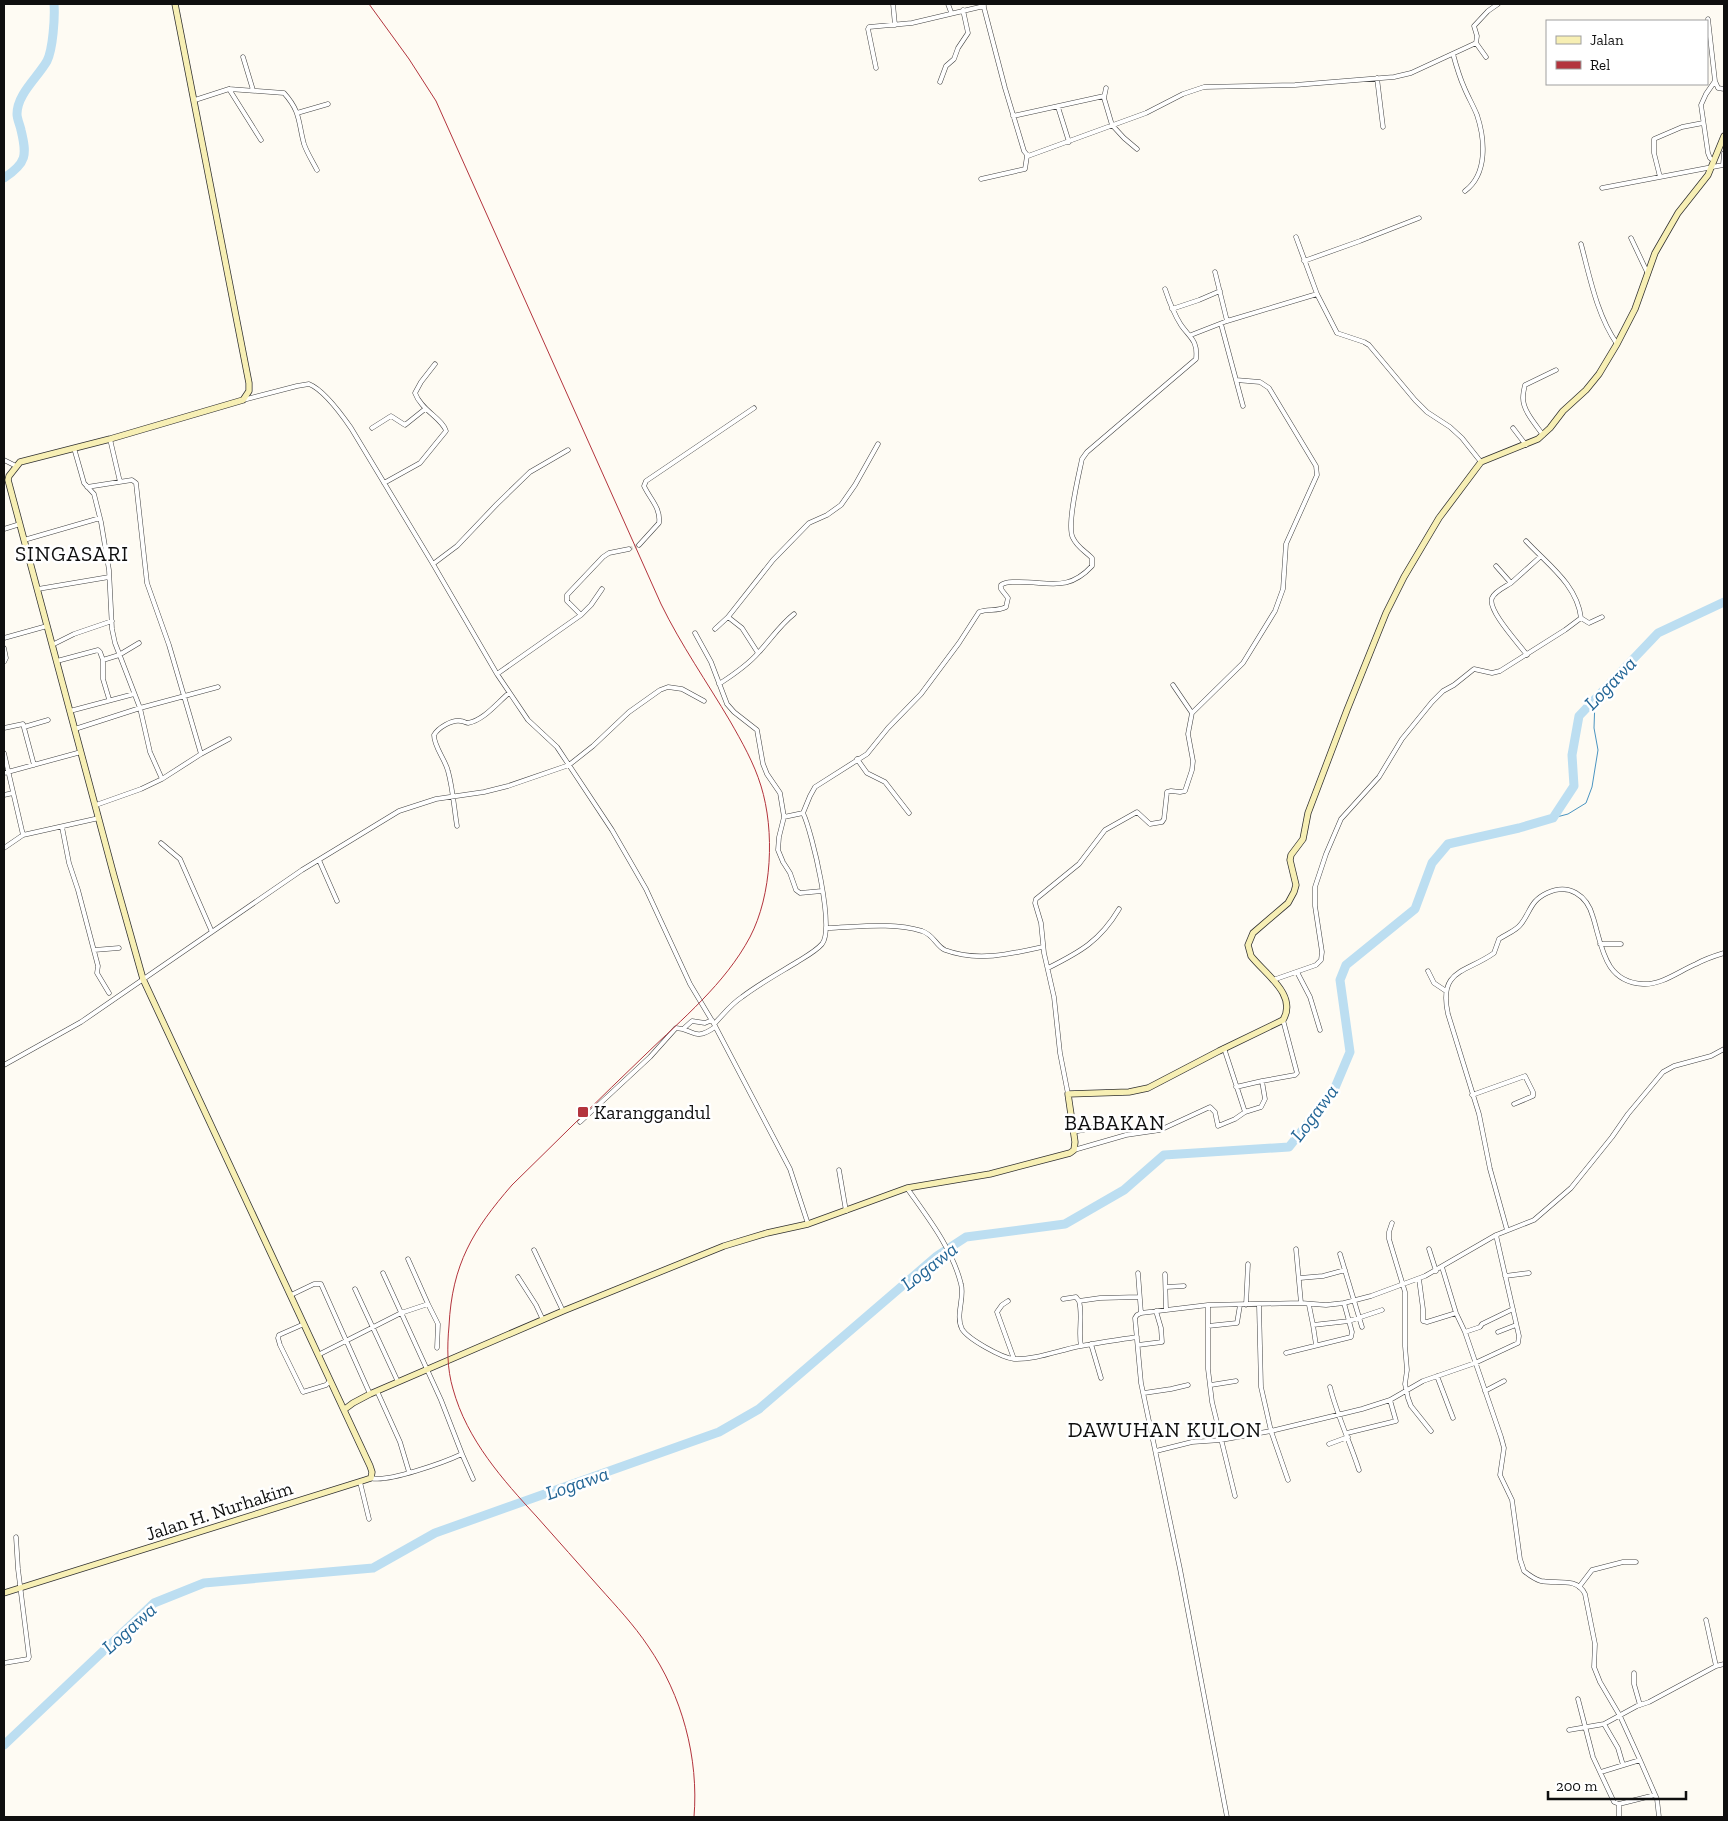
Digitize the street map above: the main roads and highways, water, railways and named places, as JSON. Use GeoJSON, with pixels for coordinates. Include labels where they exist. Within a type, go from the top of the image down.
{"type":"FeatureCollection","features":[{"type":"Feature","properties":{"kind":"main road"},"geometry":{"type":"LineString","coordinates":[[175,4],[195,100],[249,391],[243,400],[110,439],[20,462],[8,480],[143,979],[344,1409],[370,1394],[428,1371],[563,1311],[716,1249],[846,1212],[907,1188],[990,1174],[1070,1153],[1074,1150],[1068,1094],[1141,1090],[1283,1020],[1288,1011],[1282,990],[1251,956],[1249,939],[1288,903],[1294,892],[1296,885],[1290,860],[1291,855],[1303,839],[1308,813],[1386,613],[1404,577],[1439,518],[1481,462],[1526,445],[1543,435],[1599,374],[1635,309],[1655,253],[1678,213],[1698,189],[1711,167],[1724,136]]}},
{"type":"Feature","properties":{"kind":"main road","name":"Jalan H. Nurhakim"},"geometry":{"type":"LineString","coordinates":[[4,1593],[371,1478],[370,1466],[344,1409]]}},
{"type":"Feature","properties":{"kind":"waterway"},"geometry":{"type":"LineString","coordinates":[[4,178],[17,168],[23,158],[24,146],[17,116],[18,107],[24,93],[49,56],[53,33],[54,4]]}},
{"type":"Feature","properties":{"kind":"waterway","name":"Logawa"},"geometry":{"type":"LineString","coordinates":[[4,1745],[154,1603],[204,1583],[373,1568],[435,1533],[719,1432],[759,1409],[937,1256],[966,1237],[1065,1224],[1124,1190],[1164,1155],[1289,1147],[1334,1090],[1350,1052],[1340,980],[1346,965],[1415,909],[1432,863],[1448,844],[1519,828],[1553,818],[1574,786],[1572,755],[1579,716],[1658,633],[1724,602]]}},
{"type":"Feature","properties":{"kind":"waterway"},"geometry":{"type":"LineString","coordinates":[[1553,818],[1568,814],[1586,803],[1592,787],[1598,750],[1594,728],[1595,699]]}},
{"type":"Feature","properties":{"kind":"tunnel"},"geometry":{"type":"LineString","coordinates":[[629,549],[639,545]]}},
{"type":"Feature","properties":{"kind":"railway"},"geometry":{"type":"LineString","coordinates":[[369,4],[409,59],[436,101],[661,604],[743,745],[758,777],[765,804],[769,842],[767,883],[757,920],[740,954],[702,1000],[611,1087],[498,1201],[476,1233],[460,1266],[451,1304],[448,1334],[449,1366],[453,1389],[459,1408],[477,1442],[499,1474],[619,1609],[648,1646],[660,1665],[679,1706],[691,1750],[694,1772],[694,1817]]}},
{"type":"Feature","properties":{"kind":"place","name":"Karanggandul"},"geometry":{"type":"Point","coordinates":[583,1112]}},
{"type":"Feature","properties":{"kind":"district","name":"SINGASARI"},"geometry":{"type":"Point","coordinates":[72,553]}},
{"type":"Feature","properties":{"kind":"district","name":"BABAKAN"},"geometry":{"type":"Point","coordinates":[1115,1122]}},
{"type":"Feature","properties":{"kind":"district","name":"DAWUHAN KULON"},"geometry":{"type":"Point","coordinates":[1165,1429]}}]}
